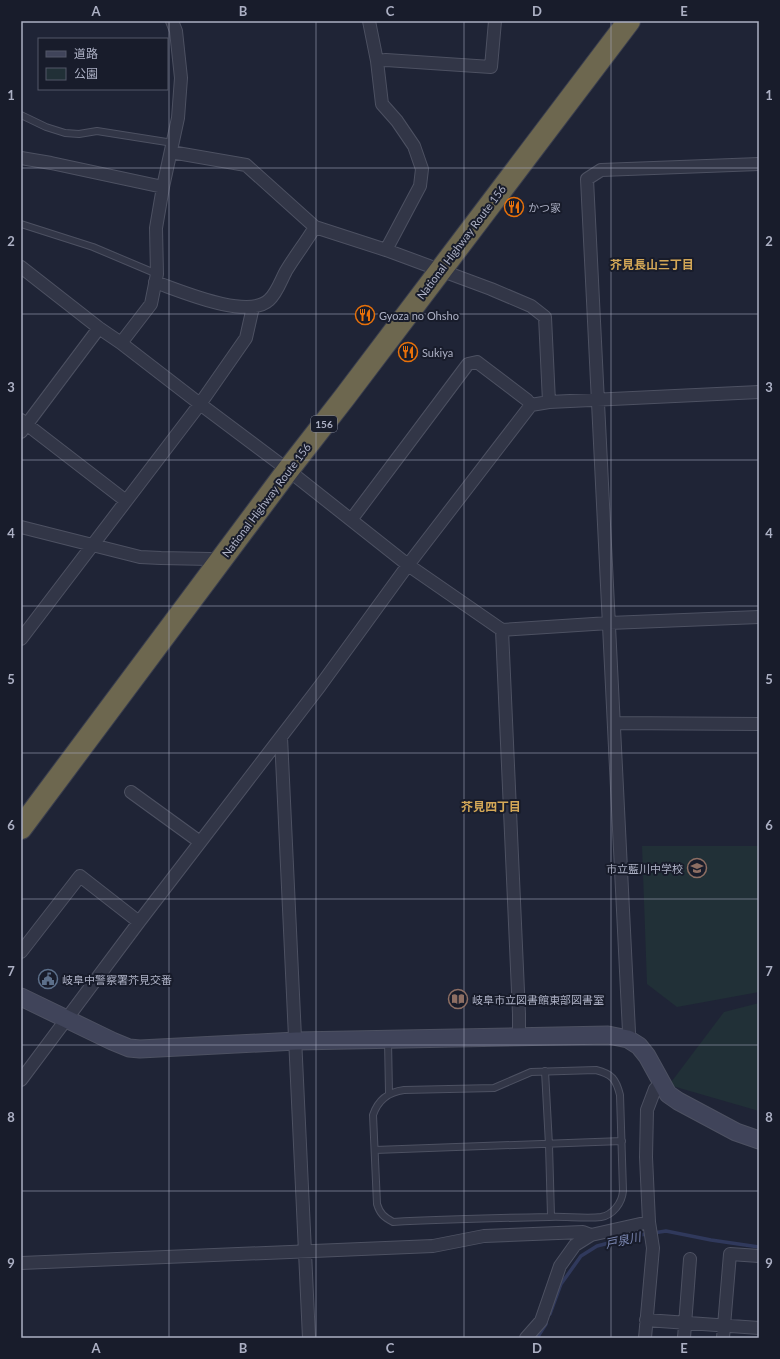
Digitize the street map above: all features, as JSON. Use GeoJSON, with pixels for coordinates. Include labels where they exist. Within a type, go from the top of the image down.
{"type":"FeatureCollection","features":[{"type":"Feature","properties":{"kind":"highway","name":"National Highway Route 156"},"geometry":{"type":"LineString","coordinates":[[23,822],[629,21]]}},
{"type":"Feature","properties":{"kind":"street"},"geometry":{"type":"LineString","coordinates":[[121,343],[151,304],[156,278],[156,228],[178,118],[181,78],[176,31],[172,21]]}},
{"type":"Feature","properties":{"kind":"street"},"geometry":{"type":"LineString","coordinates":[[369,21],[377,61],[382,104],[397,121],[414,146],[422,169],[420,186],[386,250]]}},
{"type":"Feature","properties":{"kind":"street"},"geometry":{"type":"LineString","coordinates":[[377,61],[386,60],[490,67],[495,21]]}},
{"type":"Feature","properties":{"kind":"street"},"geometry":{"type":"LineString","coordinates":[[172,147],[246,165],[315,227],[386,250],[439,271],[491,289],[531,306],[545,317],[550,402]]}},
{"type":"Feature","properties":{"kind":"street"},"geometry":{"type":"LineString","coordinates":[[21,158],[163,187]]}},
{"type":"Feature","properties":{"kind":"street"},"geometry":{"type":"LineString","coordinates":[[628,1039],[587,179],[601,170],[759,164]]}},
{"type":"Feature","properties":{"kind":"street"},"geometry":{"type":"LineString","coordinates":[[156,278],[207,300],[230,306],[252,307],[264,304],[271,299],[286,271],[315,227]]}},
{"type":"Feature","properties":{"kind":"street"},"geometry":{"type":"LineString","coordinates":[[21,267],[99,328],[121,343],[288,470],[408,564],[502,630],[609,623],[759,617]]}},
{"type":"Feature","properties":{"kind":"street"},"geometry":{"type":"LineString","coordinates":[[21,639],[200,404],[246,338],[252,307]]}},
{"type":"Feature","properties":{"kind":"street"},"geometry":{"type":"LineString","coordinates":[[99,328],[23,426],[126,501]]}},
{"type":"Feature","properties":{"kind":"street"},"geometry":{"type":"LineString","coordinates":[[351,520],[468,364],[477,362],[531,405]]}},
{"type":"Feature","properties":{"kind":"street"},"geometry":{"type":"LineString","coordinates":[[21,1080],[139,922],[281,738],[370,619],[408,564],[531,405],[550,402],[759,392]]}},
{"type":"Feature","properties":{"kind":"street"},"geometry":{"type":"LineString","coordinates":[[21,527],[140,557],[210,559],[219,563]]}},
{"type":"Feature","properties":{"kind":"street"},"geometry":{"type":"LineString","coordinates":[[502,630],[519,1036]]}},
{"type":"Feature","properties":{"kind":"street"},"geometry":{"type":"LineString","coordinates":[[614,723],[759,724]]}},
{"type":"Feature","properties":{"kind":"street"},"geometry":{"type":"LineString","coordinates":[[281,738],[310,1338]]}},
{"type":"Feature","properties":{"kind":"street"},"geometry":{"type":"LineString","coordinates":[[131,792],[200,842]]}},
{"type":"Feature","properties":{"kind":"street"},"geometry":{"type":"LineString","coordinates":[[21,952],[80,876],[139,922]]}},
{"type":"Feature","properties":{"kind":"street"},"geometry":{"type":"LineString","coordinates":[[21,997],[112,1041],[129,1048],[140,1049],[296,1041],[608,1035],[628,1039],[639,1046],[647,1056],[668,1094],[678,1101],[736,1132],[759,1140]]}},
{"type":"Feature","properties":{"kind":"street"},"geometry":{"type":"LineString","coordinates":[[645,1338],[653,1248],[649,1222],[646,1158],[647,1110],[655,1090],[661,1083]]}},
{"type":"Feature","properties":{"kind":"street"},"geometry":{"type":"LineString","coordinates":[[526,1338],[541,1321],[560,1266],[575,1244],[591,1235],[649,1222]]}},
{"type":"Feature","properties":{"kind":"street"},"geometry":{"type":"LineString","coordinates":[[21,1263],[433,1246],[484,1236],[583,1232],[591,1235]]}},
{"type":"Feature","properties":{"kind":"street"},"geometry":{"type":"LineString","coordinates":[[723,1338],[730,1254],[759,1256]]}},
{"type":"Feature","properties":{"kind":"street"},"geometry":{"type":"LineString","coordinates":[[684,1338],[690,1259]]}},
{"type":"Feature","properties":{"kind":"street"},"geometry":{"type":"LineString","coordinates":[[646,1320],[759,1328]]}},
{"type":"Feature","properties":{"kind":"lane"},"geometry":{"type":"LineString","coordinates":[[21,115],[46,127],[65,133],[79,134],[96,131],[172,147]]}},
{"type":"Feature","properties":{"kind":"lane"},"geometry":{"type":"LineString","coordinates":[[21,224],[92,247],[156,278]]}},
{"type":"Feature","properties":{"kind":"lane"},"geometry":{"type":"LineString","coordinates":[[388,1039],[389,1093]]}},
{"type":"Feature","properties":{"kind":"lane"},"geometry":{"type":"LineString","coordinates":[[596,1070],[603,1072],[613,1078],[620,1095],[622,1199],[617,1207],[602,1217],[551,1216],[393,1222],[385,1218],[380,1212],[377,1204],[373,1115],[376,1106],[382,1098],[389,1093],[404,1090],[494,1088],[502,1086],[517,1077],[531,1072],[596,1070]]}},
{"type":"Feature","properties":{"kind":"lane"},"geometry":{"type":"LineString","coordinates":[[545,1071],[551,1216]]}},
{"type":"Feature","properties":{"kind":"lane"},"geometry":{"type":"LineString","coordinates":[[375,1150],[622,1142]]}},
{"type":"Feature","properties":{"kind":"green space"},"geometry":{"type":"Polygon","coordinates":[[[642,846],[759,846],[759,992],[677,1007],[647,984],[642,846]]]}},
{"type":"Feature","properties":{"kind":"green space"},"geometry":{"type":"Polygon","coordinates":[[[759,1003],[759,1111],[669,1085],[724,1012],[759,1003]]]}},
{"type":"Feature","properties":{"kind":"waterway","name":"戸泉川"},"geometry":{"type":"LineString","coordinates":[[550,1314],[561,1284],[581,1256],[597,1246],[640,1235],[666,1231],[711,1240],[759,1247]]}},
{"type":"Feature","properties":{"kind":"waterway","name":"戸泉川"},"geometry":{"type":"LineString","coordinates":[[537,1338],[546,1324]]}},
{"type":"Feature","properties":{"kind":"place","name":"かつ家"},"geometry":{"type":"Point","coordinates":[514,207]}},
{"type":"Feature","properties":{"kind":"place","name":"Gyoza no Ohsho"},"geometry":{"type":"Point","coordinates":[365,315]}},
{"type":"Feature","properties":{"kind":"place","name":"Sukiya"},"geometry":{"type":"Point","coordinates":[408,352]}},
{"type":"Feature","properties":{"kind":"place","name":"市立藍川中学校"},"geometry":{"type":"Point","coordinates":[697,868]}},
{"type":"Feature","properties":{"kind":"place","name":"岐阜中警察署芥見交番"},"geometry":{"type":"Point","coordinates":[48,979]}},
{"type":"Feature","properties":{"kind":"place","name":"岐阜市立図書館東部図書室"},"geometry":{"type":"Point","coordinates":[458,999]}},
{"type":"Feature","properties":{"kind":"district","name":"芥見長山三丁目"},"geometry":{"type":"Point","coordinates":[652,264]}},
{"type":"Feature","properties":{"kind":"district","name":"芥見四丁目"},"geometry":{"type":"Point","coordinates":[491,806]}}]}
